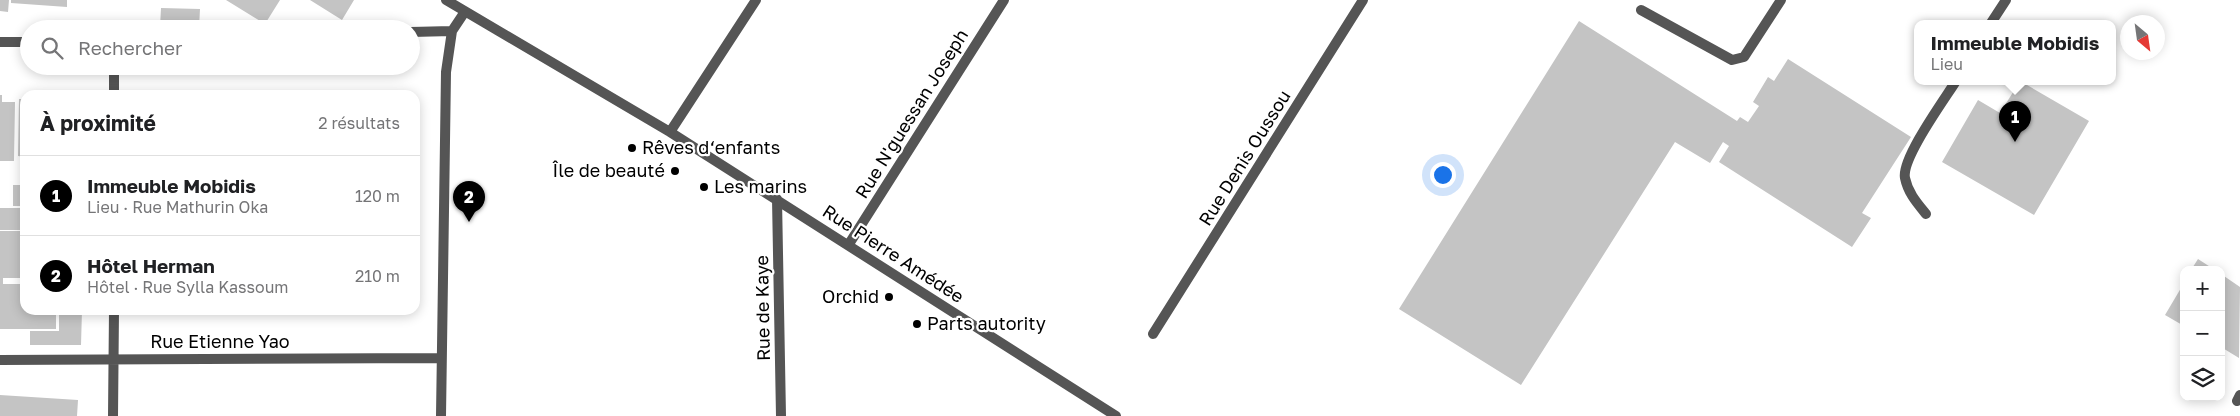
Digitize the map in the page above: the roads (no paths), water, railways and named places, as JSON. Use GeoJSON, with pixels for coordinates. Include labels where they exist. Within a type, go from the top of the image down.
{"type":"FeatureCollection","features":[{"type":"Feature","properties":{"kind":"street","name":"Rue Pierre Amédée"},"geometry":{"type":"LineString","coordinates":[[446,0],[464,13],[670,132],[849,244],[1116,416]]}},
{"type":"Feature","properties":{"kind":"street"},"geometry":{"type":"LineString","coordinates":[[670,132],[756,0]]}},
{"type":"Feature","properties":{"kind":"street","name":"Rue N'guessan Joseph"},"geometry":{"type":"LineString","coordinates":[[849,244],[1004,0]]}},
{"type":"Feature","properties":{"kind":"street","name":"Rue Denis Oussou"},"geometry":{"type":"LineString","coordinates":[[1154,334],[1363,0]]}},
{"type":"Feature","properties":{"kind":"street"},"geometry":{"type":"LineString","coordinates":[[1641,10],[1732,60],[1744,56],[1781,0]]}},
{"type":"Feature","properties":{"kind":"street"},"geometry":{"type":"LineString","coordinates":[[1993,20],[2006,0]]}},
{"type":"Feature","properties":{"kind":"street"},"geometry":{"type":"LineString","coordinates":[[440,416],[446,72],[452,31],[464,13]]}},
{"type":"Feature","properties":{"kind":"street"},"geometry":{"type":"LineString","coordinates":[[420,32],[452,31]]}},
{"type":"Feature","properties":{"kind":"street"},"geometry":{"type":"LineString","coordinates":[[0,42],[20,42]]}},
{"type":"Feature","properties":{"kind":"street"},"geometry":{"type":"LineString","coordinates":[[114,75],[114,90]]}},
{"type":"Feature","properties":{"kind":"street"},"geometry":{"type":"LineString","coordinates":[[1926,214],[1911,195],[1904,177],[1907,160],[1954,85]]}},
{"type":"Feature","properties":{"kind":"street","name":"Rue de Kaye"},"geometry":{"type":"LineString","coordinates":[[777,199],[781,416]]}},
{"type":"Feature","properties":{"kind":"street"},"geometry":{"type":"LineString","coordinates":[[114,315],[114,416]]}},
{"type":"Feature","properties":{"kind":"street","name":"Rue Etienne Yao"},"geometry":{"type":"LineString","coordinates":[[0,360],[440,358]]}},
{"type":"Feature","properties":{"kind":"place","name":"Immeuble Mobidis"},"geometry":{"type":"Point","coordinates":[2015,142]}},
{"type":"Feature","properties":{"kind":"place","name":"Rêves d‘enfants"},"geometry":{"type":"Point","coordinates":[632,148]}},
{"type":"Feature","properties":{"kind":"place","name":"Île de beauté"},"geometry":{"type":"Point","coordinates":[675,171]}},
{"type":"Feature","properties":{"kind":"place","name":"Les marins"},"geometry":{"type":"Point","coordinates":[704,187]}},
{"type":"Feature","properties":{"kind":"place","name":"Hôtel Herman"},"geometry":{"type":"Point","coordinates":[469,222]}},
{"type":"Feature","properties":{"kind":"place","name":"Orchid"},"geometry":{"type":"Point","coordinates":[889,297]}},
{"type":"Feature","properties":{"kind":"place","name":"Parts autority"},"geometry":{"type":"Point","coordinates":[917,324]}}]}
